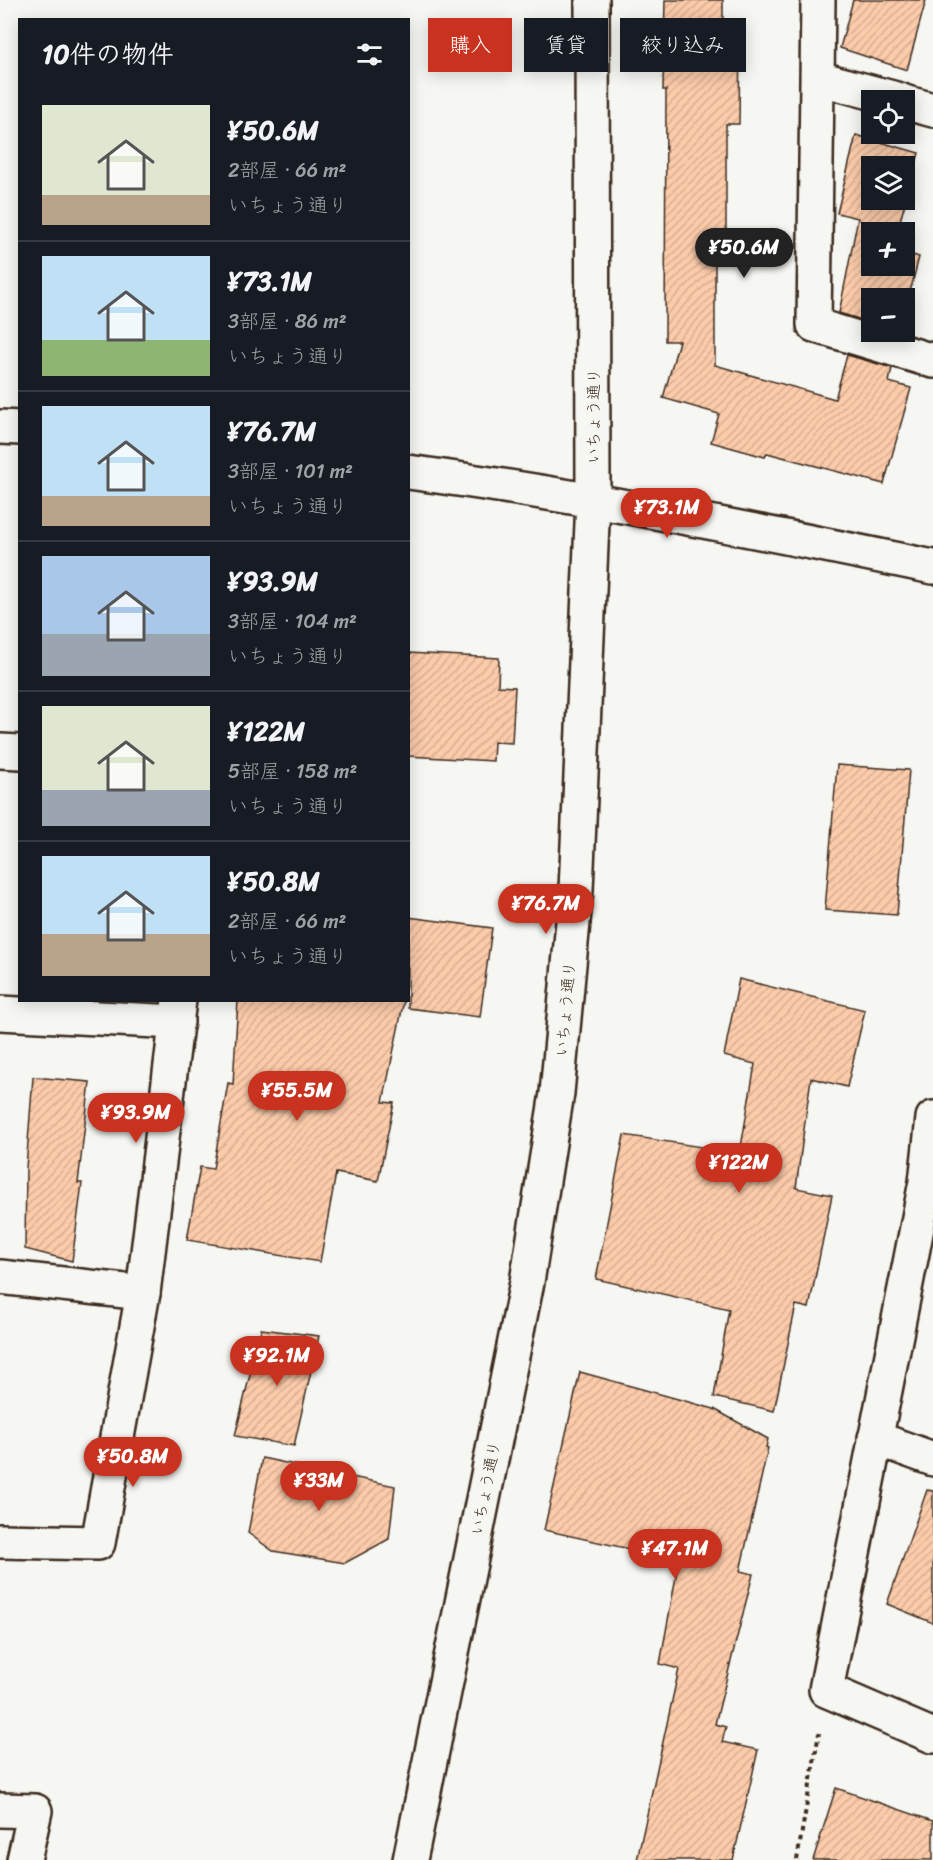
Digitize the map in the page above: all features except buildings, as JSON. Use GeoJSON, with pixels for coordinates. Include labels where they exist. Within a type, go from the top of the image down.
{"type":"FeatureCollection","features":[{"type":"Feature","properties":{"kind":"street","name":"いちょう通り"},"geometry":{"type":"LineString","coordinates":[[410,1860],[526,1282],[557,1093],[576,890],[593,500],[592,0]]}},
{"type":"Feature","properties":{"kind":"street"},"geometry":{"type":"LineString","coordinates":[[818,0],[814,325],[933,361]]}},
{"type":"Feature","properties":{"kind":"street"},"geometry":{"type":"LineString","coordinates":[[818,78],[863,90]]}},
{"type":"Feature","properties":{"kind":"street"},"geometry":{"type":"LineString","coordinates":[[915,105],[933,110]]}},
{"type":"Feature","properties":{"kind":"street"},"geometry":{"type":"LineString","coordinates":[[0,427],[18,428]]}},
{"type":"Feature","properties":{"kind":"street"},"geometry":{"type":"LineString","coordinates":[[410,472],[593,500],[933,567]]}},
{"type":"Feature","properties":{"kind":"street"},"geometry":{"type":"LineString","coordinates":[[0,751],[18,752]]}},
{"type":"Feature","properties":{"kind":"street"},"geometry":{"type":"LineString","coordinates":[[0,1013],[178,1011],[143,1293],[98,1543],[0,1541]]}},
{"type":"Feature","properties":{"kind":"street"},"geometry":{"type":"LineString","coordinates":[[933,1118],[929,1183],[875,1438],[826,1690],[933,1736]]}},
{"type":"Feature","properties":{"kind":"street"},"geometry":{"type":"LineString","coordinates":[[0,1277],[143,1293]]}},
{"type":"Feature","properties":{"kind":"street"},"geometry":{"type":"LineString","coordinates":[[875,1438],[933,1459]]}},
{"type":"Feature","properties":{"kind":"street"},"geometry":{"type":"LineString","coordinates":[[0,1810],[35,1811],[24,1860]]}},
{"type":"Feature","properties":{"kind":"path"},"geometry":{"type":"LineString","coordinates":[[797,1860],[826,1690]]}}]}
